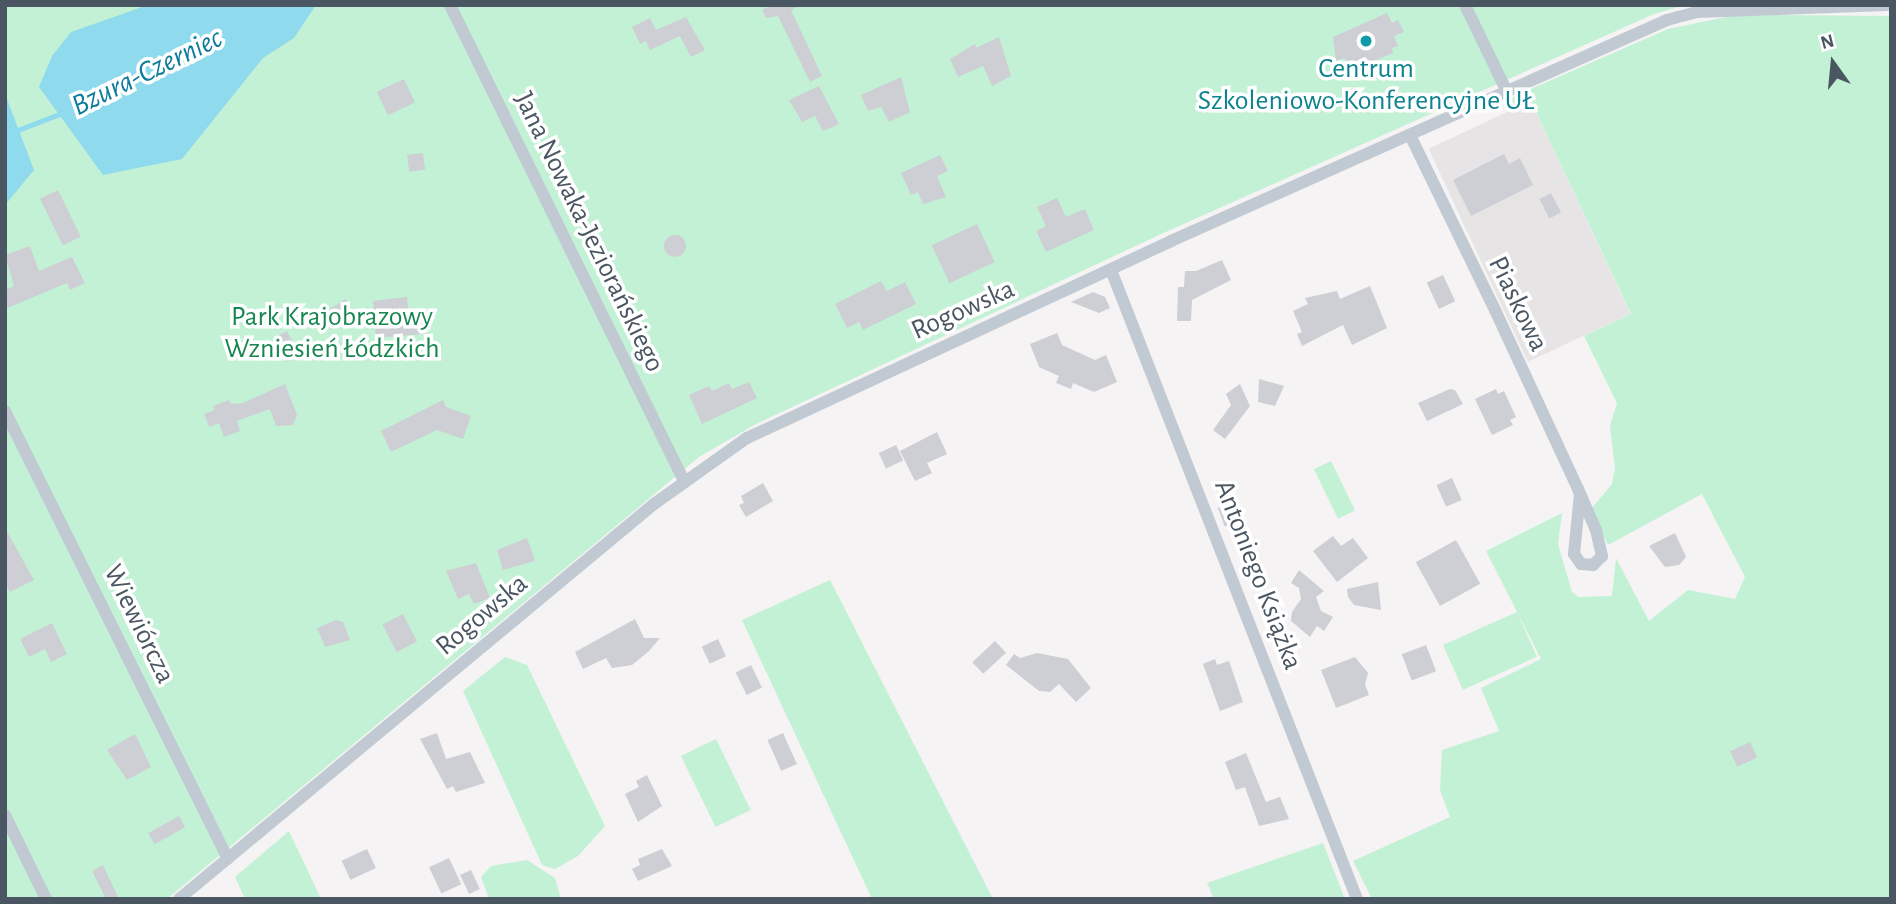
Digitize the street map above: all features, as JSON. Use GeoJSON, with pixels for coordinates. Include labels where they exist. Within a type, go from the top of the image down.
{"type":"FeatureCollection","features":[{"type":"Feature","properties":{"kind":"street","name":"Jana Nowaka-Jeziorańskiego"},"geometry":{"type":"LineString","coordinates":[[450,5],[684,481]]}},
{"type":"Feature","properties":{"kind":"street"},"geometry":{"type":"LineString","coordinates":[[1465,5],[1507,92]]}},
{"type":"Feature","properties":{"kind":"street","name":"Rogowska"},"geometry":{"type":"LineString","coordinates":[[179,899],[684,481],[747,438],[817,403],[1667,20],[1697,12],[1887,5]]}},
{"type":"Feature","properties":{"kind":"street","name":"Piaskowa"},"geometry":{"type":"LineString","coordinates":[[1410,135],[1580,494],[1602,549],[1602,556],[1593,565],[1581,564],[1574,554],[1580,494]]}},
{"type":"Feature","properties":{"kind":"street","name":"Antoniego Książka"},"geometry":{"type":"LineString","coordinates":[[1111,270],[1357,899]]}},
{"type":"Feature","properties":{"kind":"street","name":"Wiewiórcza"},"geometry":{"type":"LineString","coordinates":[[5,411],[228,859]]}},
{"type":"Feature","properties":{"kind":"street"},"geometry":{"type":"LineString","coordinates":[[5,815],[46,899]]}},
{"type":"Feature","properties":{"kind":"shaded area"},"geometry":{"type":"Polygon","coordinates":[[[1531,101],[1630,314],[1528,362],[1429,149],[1531,101]]]}},
{"type":"Feature","properties":{"kind":"green space","name":"Park Krajobrazowy Wzniesień Łódzkich"},"geometry":{"type":"Polygon","coordinates":[[[5,5],[1685,5],[1654,14],[1159,235],[756,424],[699,457],[167,899],[5,899],[5,5]]]}},
{"type":"Feature","properties":{"kind":"green space"},"geometry":{"type":"Polygon","coordinates":[[[1731,16],[1891,16],[1891,899],[1372,899],[1353,861],[1450,817],[1440,790],[1442,750],[1499,731],[1481,688],[1541,659],[1486,551],[1562,513],[1558,544],[1572,592],[1578,597],[1612,596],[1616,558],[1649,621],[1688,590],[1735,599],[1745,577],[1702,494],[1608,545],[1591,509],[1612,484],[1615,468],[1610,426],[1617,403],[1584,336],[1631,314],[1531,101],[1512,109],[1508,99],[1668,29],[1731,16]]]}},
{"type":"Feature","properties":{"kind":"green space"},"geometry":{"type":"Polygon","coordinates":[[[1331,461],[1355,510],[1338,519],[1314,469],[1331,461]]]}},
{"type":"Feature","properties":{"kind":"green space"},"geometry":{"type":"Polygon","coordinates":[[[830,580],[993,899],[872,899],[742,620],[830,580]]]}},
{"type":"Feature","properties":{"kind":"green space"},"geometry":{"type":"Polygon","coordinates":[[[1517,612],[1537,657],[1463,690],[1443,645],[1517,612]]]}},
{"type":"Feature","properties":{"kind":"green space"},"geometry":{"type":"Polygon","coordinates":[[[505,657],[527,665],[605,826],[578,856],[555,869],[542,865],[463,691],[505,657]]]}},
{"type":"Feature","properties":{"kind":"green space"},"geometry":{"type":"Polygon","coordinates":[[[716,739],[751,810],[716,827],[681,756],[716,739]]]}},
{"type":"Feature","properties":{"kind":"green space"},"geometry":{"type":"Polygon","coordinates":[[[289,831],[321,899],[245,899],[235,877],[289,831]]]}},
{"type":"Feature","properties":{"kind":"green space"},"geometry":{"type":"Polygon","coordinates":[[[1323,843],[1345,899],[1214,899],[1207,883],[1323,843]]]}},
{"type":"Feature","properties":{"kind":"green space"},"geometry":{"type":"Polygon","coordinates":[[[527,860],[555,878],[561,899],[489,899],[481,877],[491,866],[527,860]]]}},
{"type":"Feature","properties":{"kind":"water"},"geometry":{"type":"Polygon","coordinates":[[[148,5],[316,5],[294,38],[263,58],[182,159],[103,175],[39,87],[52,56],[71,32],[148,5]]]}},
{"type":"Feature","properties":{"kind":"water"},"geometry":{"type":"Polygon","coordinates":[[[5,94],[34,170],[5,205],[5,94]]]}},
{"type":"Feature","properties":{"kind":"building"},"geometry":{"type":"Polygon","coordinates":[[[772,5],[801,5],[791,10],[822,76],[810,82],[778,16],[766,18],[762,10],[772,5]]]}},
{"type":"Feature","properties":{"kind":"building","name":"Centrum Szkoleniowo-Konferencyjne UŁ"},"geometry":{"type":"Polygon","coordinates":[[[1387,13],[1392,23],[1398,20],[1404,32],[1394,36],[1398,46],[1392,48],[1393,53],[1356,69],[1354,64],[1348,67],[1345,58],[1336,61],[1333,37],[1387,13]]]}},
{"type":"Feature","properties":{"kind":"building"},"geometry":{"type":"Polygon","coordinates":[[[686,17],[705,50],[691,57],[680,36],[650,50],[646,41],[640,44],[632,27],[650,18],[656,30],[686,17]]]}},
{"type":"Feature","properties":{"kind":"building"},"geometry":{"type":"Polygon","coordinates":[[[999,37],[1011,76],[992,86],[983,66],[958,77],[950,59],[975,44],[976,48],[999,37]]]}},
{"type":"Feature","properties":{"kind":"building"},"geometry":{"type":"Polygon","coordinates":[[[901,77],[910,112],[889,122],[881,107],[868,111],[861,95],[901,77]]]}},
{"type":"Feature","properties":{"kind":"building"},"geometry":{"type":"Polygon","coordinates":[[[404,79],[415,103],[388,115],[377,92],[404,79]]]}},
{"type":"Feature","properties":{"kind":"building"},"geometry":{"type":"Polygon","coordinates":[[[819,86],[839,124],[823,131],[815,116],[802,122],[789,100],[819,86]]]}},
{"type":"Feature","properties":{"kind":"building"},"geometry":{"type":"Polygon","coordinates":[[[423,153],[425,170],[409,172],[407,155],[423,153]]]}},
{"type":"Feature","properties":{"kind":"building"},"geometry":{"type":"Polygon","coordinates":[[[1504,154],[1509,164],[1520,158],[1533,185],[1471,216],[1453,180],[1504,154]]]}},
{"type":"Feature","properties":{"kind":"building"},"geometry":{"type":"Polygon","coordinates":[[[940,155],[948,171],[937,176],[946,197],[923,204],[918,192],[911,195],[901,173],[940,155]]]}},
{"type":"Feature","properties":{"kind":"building"},"geometry":{"type":"Polygon","coordinates":[[[58,190],[81,237],[63,246],[40,199],[58,190]]]}},
{"type":"Feature","properties":{"kind":"building"},"geometry":{"type":"Polygon","coordinates":[[[1551,193],[1561,213],[1549,219],[1539,199],[1551,193]]]}},
{"type":"Feature","properties":{"kind":"building"},"geometry":{"type":"Polygon","coordinates":[[[1057,198],[1066,217],[1085,209],[1094,230],[1046,252],[1036,231],[1046,226],[1037,207],[1057,198]]]}},
{"type":"Feature","properties":{"kind":"building"},"geometry":{"type":"Polygon","coordinates":[[[977,224],[995,262],[949,283],[932,245],[977,224]]]}},
{"type":"Feature","properties":{"kind":"building"},"geometry":{"type":"Polygon","coordinates":[[[671,235],[679,235],[686,242],[686,250],[679,257],[671,257],[664,250],[664,242],[671,235]]]}},
{"type":"Feature","properties":{"kind":"building"},"geometry":{"type":"Polygon","coordinates":[[[30,246],[39,271],[72,257],[85,283],[70,290],[67,283],[5,309],[5,290],[14,286],[5,255],[30,246]]]}},
{"type":"Feature","properties":{"kind":"building"},"geometry":{"type":"Polygon","coordinates":[[[1222,260],[1231,280],[1192,300],[1191,321],[1177,321],[1178,287],[1184,287],[1185,271],[1196,271],[1222,260]]]}},
{"type":"Feature","properties":{"kind":"building"},"geometry":{"type":"Polygon","coordinates":[[[1443,275],[1455,301],[1439,309],[1427,283],[1443,275]]]}},
{"type":"Feature","properties":{"kind":"building"},"geometry":{"type":"Polygon","coordinates":[[[881,281],[887,291],[905,282],[916,304],[863,330],[859,322],[847,328],[835,304],[881,281]]]}},
{"type":"Feature","properties":{"kind":"building"},"geometry":{"type":"Polygon","coordinates":[[[1370,286],[1387,328],[1352,345],[1343,325],[1302,346],[1297,334],[1302,332],[1293,311],[1308,304],[1305,298],[1337,291],[1340,299],[1370,286]]]}},
{"type":"Feature","properties":{"kind":"building"},"geometry":{"type":"Polygon","coordinates":[[[1093,292],[1105,297],[1110,308],[1099,313],[1071,302],[1093,292]]]}},
{"type":"Feature","properties":{"kind":"building"},"geometry":{"type":"Polygon","coordinates":[[[407,297],[409,321],[421,320],[423,334],[376,338],[373,301],[407,297]]]}},
{"type":"Feature","properties":{"kind":"building"},"geometry":{"type":"Polygon","coordinates":[[[346,299],[356,320],[321,330],[320,315],[346,299]]]}},
{"type":"Feature","properties":{"kind":"building"},"geometry":{"type":"Polygon","coordinates":[[[287,331],[299,356],[287,362],[274,337],[287,331]]]}},
{"type":"Feature","properties":{"kind":"building"},"geometry":{"type":"Polygon","coordinates":[[[1057,333],[1062,345],[1095,360],[1106,355],[1117,382],[1094,392],[1073,383],[1071,389],[1056,383],[1059,376],[1039,367],[1030,344],[1057,333]]]}},
{"type":"Feature","properties":{"kind":"building"},"geometry":{"type":"Polygon","coordinates":[[[1259,379],[1284,386],[1275,406],[1258,402],[1259,379]]]}},
{"type":"Feature","properties":{"kind":"building"},"geometry":{"type":"Polygon","coordinates":[[[749,382],[757,398],[702,424],[689,395],[709,386],[712,391],[729,383],[732,389],[749,382]]]}},
{"type":"Feature","properties":{"kind":"building"},"geometry":{"type":"Polygon","coordinates":[[[285,384],[297,415],[293,425],[276,426],[270,409],[237,421],[240,431],[224,437],[219,423],[209,427],[204,414],[215,410],[213,406],[229,400],[231,404],[243,403],[285,384]]]}},
{"type":"Feature","properties":{"kind":"building"},"geometry":{"type":"Polygon","coordinates":[[[1240,384],[1250,406],[1225,439],[1213,430],[1231,405],[1226,394],[1240,384]]]}},
{"type":"Feature","properties":{"kind":"building"},"geometry":{"type":"Polygon","coordinates":[[[1450,389],[1455,390],[1463,404],[1427,421],[1418,403],[1450,389]]]}},
{"type":"Feature","properties":{"kind":"building"},"geometry":{"type":"Polygon","coordinates":[[[1496,389],[1498,394],[1504,391],[1516,417],[1510,420],[1513,425],[1492,435],[1475,399],[1496,389]]]}},
{"type":"Feature","properties":{"kind":"building"},"geometry":{"type":"Polygon","coordinates":[[[443,400],[446,407],[471,416],[463,439],[437,430],[391,452],[381,431],[443,400]]]}},
{"type":"Feature","properties":{"kind":"building"},"geometry":{"type":"Polygon","coordinates":[[[937,432],[947,454],[927,463],[932,473],[915,481],[900,451],[937,432]]]}},
{"type":"Feature","properties":{"kind":"building"},"geometry":{"type":"Polygon","coordinates":[[[896,445],[903,460],[886,468],[879,453],[896,445]]]}},
{"type":"Feature","properties":{"kind":"building"},"geometry":{"type":"Polygon","coordinates":[[[1452,478],[1462,500],[1446,507],[1436,485],[1452,478]]]}},
{"type":"Feature","properties":{"kind":"building"},"geometry":{"type":"Polygon","coordinates":[[[763,483],[773,501],[746,517],[739,505],[744,503],[741,496],[763,483]]]}},
{"type":"Feature","properties":{"kind":"building"},"geometry":{"type":"Polygon","coordinates":[[[1231,503],[1238,522],[1225,527],[1218,508],[1231,503]]]}},
{"type":"Feature","properties":{"kind":"building"},"geometry":{"type":"Polygon","coordinates":[[[5,528],[34,580],[10,592],[5,584],[5,528]]]}},
{"type":"Feature","properties":{"kind":"building"},"geometry":{"type":"Polygon","coordinates":[[[1675,533],[1686,557],[1679,565],[1665,567],[1649,546],[1675,533]]]}},
{"type":"Feature","properties":{"kind":"building"},"geometry":{"type":"Polygon","coordinates":[[[1333,536],[1341,546],[1353,538],[1368,558],[1337,582],[1313,551],[1333,536]]]}},
{"type":"Feature","properties":{"kind":"building"},"geometry":{"type":"Polygon","coordinates":[[[527,538],[535,561],[503,570],[497,550],[527,538]]]}},
{"type":"Feature","properties":{"kind":"building"},"geometry":{"type":"Polygon","coordinates":[[[1456,540],[1480,584],[1440,606],[1416,562],[1456,540]]]}},
{"type":"Feature","properties":{"kind":"building"},"geometry":{"type":"Polygon","coordinates":[[[476,563],[490,598],[474,604],[469,594],[458,599],[446,571],[476,563]]]}},
{"type":"Feature","properties":{"kind":"building"},"geometry":{"type":"Polygon","coordinates":[[[1299,570],[1324,591],[1316,597],[1321,611],[1333,617],[1324,631],[1317,626],[1310,637],[1291,621],[1292,612],[1301,599],[1299,588],[1291,583],[1299,570]]]}},
{"type":"Feature","properties":{"kind":"building"},"geometry":{"type":"Polygon","coordinates":[[[1378,582],[1381,610],[1354,605],[1348,597],[1347,589],[1378,582]]]}},
{"type":"Feature","properties":{"kind":"building"},"geometry":{"type":"Polygon","coordinates":[[[403,614],[417,642],[397,652],[383,624],[403,614]]]}},
{"type":"Feature","properties":{"kind":"building"},"geometry":{"type":"Polygon","coordinates":[[[635,619],[644,638],[660,638],[649,651],[632,665],[612,668],[606,658],[583,669],[575,652],[635,619]]]}},
{"type":"Feature","properties":{"kind":"building"},"geometry":{"type":"Polygon","coordinates":[[[336,620],[343,622],[350,640],[325,647],[317,628],[336,620]]]}},
{"type":"Feature","properties":{"kind":"building"},"geometry":{"type":"Polygon","coordinates":[[[52,623],[67,654],[51,662],[45,649],[29,657],[20,639],[52,623]]]}},
{"type":"Feature","properties":{"kind":"building"},"geometry":{"type":"Polygon","coordinates":[[[718,639],[726,656],[710,664],[702,647],[718,639]]]}},
{"type":"Feature","properties":{"kind":"building"},"geometry":{"type":"Polygon","coordinates":[[[995,641],[1006,653],[983,674],[972,662],[995,641]]]}},
{"type":"Feature","properties":{"kind":"building"},"geometry":{"type":"Polygon","coordinates":[[[1426,645],[1436,671],[1412,680],[1402,654],[1426,645]]]}},
{"type":"Feature","properties":{"kind":"building"},"geometry":{"type":"Polygon","coordinates":[[[1037,653],[1068,659],[1091,688],[1076,702],[1059,684],[1050,692],[1039,691],[1006,665],[1014,654],[1020,658],[1037,653]]]}},
{"type":"Feature","properties":{"kind":"building"},"geometry":{"type":"Polygon","coordinates":[[[1355,657],[1368,673],[1365,684],[1369,695],[1336,708],[1321,670],[1355,657]]]}},
{"type":"Feature","properties":{"kind":"building"},"geometry":{"type":"Polygon","coordinates":[[[1215,659],[1217,665],[1229,661],[1243,702],[1220,711],[1203,664],[1215,659]]]}},
{"type":"Feature","properties":{"kind":"building"},"geometry":{"type":"Polygon","coordinates":[[[751,665],[762,687],[747,695],[736,672],[751,665]]]}},
{"type":"Feature","properties":{"kind":"building"},"geometry":{"type":"Polygon","coordinates":[[[437,733],[446,759],[470,752],[485,783],[456,792],[453,786],[447,789],[420,739],[437,733]]]}},
{"type":"Feature","properties":{"kind":"building"},"geometry":{"type":"Polygon","coordinates":[[[783,733],[797,764],[781,771],[767,740],[783,733]]]}},
{"type":"Feature","properties":{"kind":"building"},"geometry":{"type":"Polygon","coordinates":[[[135,734],[151,767],[127,780],[107,750],[135,734]]]}},
{"type":"Feature","properties":{"kind":"building"},"geometry":{"type":"Polygon","coordinates":[[[1750,742],[1757,757],[1737,767],[1730,751],[1750,742]]]}},
{"type":"Feature","properties":{"kind":"building"},"geometry":{"type":"Polygon","coordinates":[[[1246,753],[1266,802],[1280,797],[1289,819],[1259,826],[1245,787],[1236,790],[1225,762],[1246,753]]]}},
{"type":"Feature","properties":{"kind":"building"},"geometry":{"type":"Polygon","coordinates":[[[647,775],[662,806],[638,822],[625,794],[639,787],[636,781],[647,775]]]}},
{"type":"Feature","properties":{"kind":"building"},"geometry":{"type":"Polygon","coordinates":[[[179,816],[185,827],[155,844],[148,833],[179,816]]]}},
{"type":"Feature","properties":{"kind":"building"},"geometry":{"type":"Polygon","coordinates":[[[367,849],[376,868],[350,880],[342,861],[367,849]]]}},
{"type":"Feature","properties":{"kind":"building"},"geometry":{"type":"Polygon","coordinates":[[[662,849],[672,866],[638,881],[632,869],[640,865],[638,859],[662,849]]]}},
{"type":"Feature","properties":{"kind":"building"},"geometry":{"type":"Polygon","coordinates":[[[449,858],[461,884],[441,894],[429,867],[449,858]]]}},
{"type":"Feature","properties":{"kind":"building"},"geometry":{"type":"Polygon","coordinates":[[[103,865],[119,899],[106,899],[92,871],[103,865]]]}},
{"type":"Feature","properties":{"kind":"building"},"geometry":{"type":"Polygon","coordinates":[[[471,870],[480,889],[469,894],[460,875],[471,870]]]}},
{"type":"Feature","properties":{"kind":"waterway","name":"Bzura-Czerniec"},"geometry":{"type":"LineString","coordinates":[[5,135],[62,113]]}},
{"type":"Feature","properties":{"kind":"place","name":"Centrum Szkoleniowo-Konferencyjne UŁ"},"geometry":{"type":"Point","coordinates":[1366,41]}}]}
